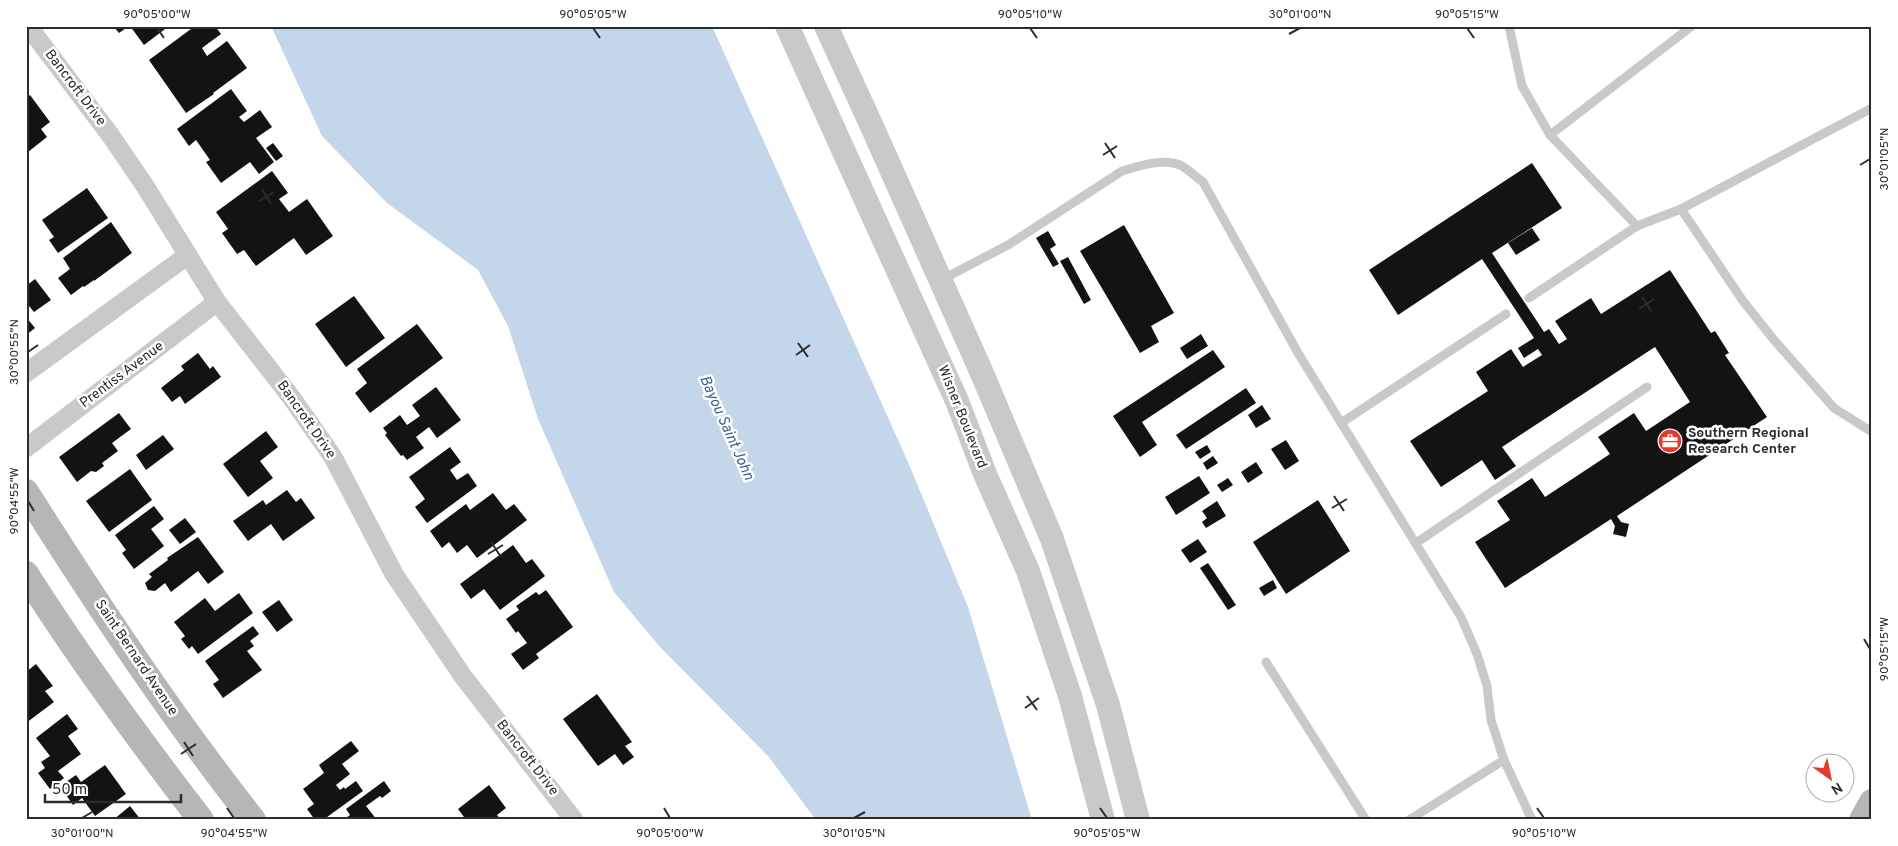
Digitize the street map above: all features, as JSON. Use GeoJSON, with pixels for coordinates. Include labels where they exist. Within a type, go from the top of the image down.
{"type":"FeatureCollection","features":[{"type":"Feature","properties":{"kind":"main road","name":"Saint Bernard Avenue"},"geometry":{"type":"LineString","coordinates":[[26,492],[181,724],[253,820]]}},
{"type":"Feature","properties":{"kind":"main road"},"geometry":{"type":"LineString","coordinates":[[26,574],[44,603],[201,820]]}},
{"type":"Feature","properties":{"kind":"main road"},"geometry":{"type":"LineString","coordinates":[[147,747],[181,724]]}},
{"type":"Feature","properties":{"kind":"main road"},"geometry":{"type":"LineString","coordinates":[[1862,820],[1872,802]]}},
{"type":"Feature","properties":{"kind":"street","name":"Bancroft Drive"},"geometry":{"type":"LineString","coordinates":[[28,26],[111,136],[145,186],[217,302],[292,397],[332,457],[394,574],[462,675],[574,820]]}},
{"type":"Feature","properties":{"kind":"street","name":"Wisner Boulevard"},"geometry":{"type":"LineString","coordinates":[[787,26],[957,401],[985,474],[1028,571],[1070,696],[1103,820]]}},
{"type":"Feature","properties":{"kind":"street"},"geometry":{"type":"LineString","coordinates":[[826,26],[981,371],[1052,539],[1108,705],[1138,820]]}},
{"type":"Feature","properties":{"kind":"street"},"geometry":{"type":"LineString","coordinates":[[26,373],[188,256]]}},
{"type":"Feature","properties":{"kind":"street","name":"Prentiss Avenue"},"geometry":{"type":"LineString","coordinates":[[26,448],[217,302]]}},
{"type":"Feature","properties":{"kind":"lane"},"geometry":{"type":"LineString","coordinates":[[1509,26],[1522,86],[1550,135],[1637,226]]}},
{"type":"Feature","properties":{"kind":"lane"},"geometry":{"type":"LineString","coordinates":[[1550,135],[1692,26]]}},
{"type":"Feature","properties":{"kind":"lane"},"geometry":{"type":"LineString","coordinates":[[1529,298],[1637,226],[1681,209],[1872,108]]}},
{"type":"Feature","properties":{"kind":"lane"},"geometry":{"type":"LineString","coordinates":[[940,280],[1008,244],[1122,171],[1142,165],[1165,163],[1180,165],[1202,182],[1298,353],[1461,617],[1477,654],[1486,686],[1491,720],[1504,760],[1532,820]]}},
{"type":"Feature","properties":{"kind":"lane"},"geometry":{"type":"LineString","coordinates":[[1681,209],[1743,301],[1774,340],[1834,408],[1872,432]]}},
{"type":"Feature","properties":{"kind":"lane"},"geometry":{"type":"LineString","coordinates":[[1342,423],[1506,314]]}},
{"type":"Feature","properties":{"kind":"lane"},"geometry":{"type":"LineString","coordinates":[[1416,543],[1647,387]]}},
{"type":"Feature","properties":{"kind":"lane"},"geometry":{"type":"LineString","coordinates":[[1266,662],[1366,820]]}},
{"type":"Feature","properties":{"kind":"lane"},"geometry":{"type":"LineString","coordinates":[[1409,820],[1504,760]]}},
{"type":"Feature","properties":{"kind":"water","name":"Bayou Saint John"},"geometry":{"type":"Polygon","coordinates":[[[271,26],[712,26],[908,462],[968,607],[1032,820],[816,820],[768,756],[660,647],[614,592],[538,419],[508,326],[478,270],[387,203],[322,136],[271,26]]]}},
{"type":"Feature","properties":{"kind":"building"},"geometry":{"type":"Polygon","coordinates":[[[113,26],[129,26],[119,33],[113,26]]]}},
{"type":"Feature","properties":{"kind":"building"},"geometry":{"type":"Polygon","coordinates":[[[130,26],[169,26],[144,45],[130,26]]]}},
{"type":"Feature","properties":{"kind":"building"},"geometry":{"type":"Polygon","coordinates":[[[195,26],[215,26],[221,34],[202,48],[207,56],[227,41],[247,68],[186,113],[149,60],[195,26]]]}},
{"type":"Feature","properties":{"kind":"building"},"geometry":{"type":"Polygon","coordinates":[[[231,89],[247,111],[239,117],[244,122],[260,110],[272,127],[256,138],[274,162],[259,174],[250,162],[221,183],[206,162],[210,160],[196,140],[189,146],[177,129],[231,89]]]}},
{"type":"Feature","properties":{"kind":"building"},"geometry":{"type":"Polygon","coordinates":[[[30,95],[50,122],[41,129],[47,137],[28,152],[26,149],[26,98],[30,95]]]}},
{"type":"Feature","properties":{"kind":"building"},"geometry":{"type":"Polygon","coordinates":[[[273,143],[283,156],[276,161],[266,148],[273,143]]]}},
{"type":"Feature","properties":{"kind":"building"},"geometry":{"type":"Polygon","coordinates":[[[1532,163],[1562,208],[1492,253],[1544,332],[1549,329],[1559,344],[1567,339],[1555,321],[1591,298],[1601,314],[1670,270],[1711,333],[1715,331],[1729,353],[1725,355],[1767,417],[1617,516],[1621,522],[1629,524],[1626,537],[1613,534],[1615,526],[1611,519],[1505,588],[1475,542],[1510,520],[1497,501],[1532,478],[1545,497],[1610,454],[1598,437],[1634,413],[1646,431],[1690,402],[1655,347],[1502,447],[1516,466],[1495,480],[1482,460],[1441,487],[1410,441],[1488,391],[1476,372],[1511,349],[1523,367],[1542,355],[1538,349],[1524,358],[1518,348],[1534,338],[1482,259],[1398,315],[1369,270],[1532,163]]]}},
{"type":"Feature","properties":{"kind":"building"},"geometry":{"type":"Polygon","coordinates":[[[272,171],[288,193],[279,199],[289,212],[307,199],[333,236],[306,255],[294,238],[256,266],[244,250],[237,254],[222,233],[228,229],[216,212],[272,171]]]}},
{"type":"Feature","properties":{"kind":"building"},"geometry":{"type":"Polygon","coordinates":[[[87,188],[108,218],[58,253],[49,240],[54,237],[42,220],[87,188]]]}},
{"type":"Feature","properties":{"kind":"building"},"geometry":{"type":"Polygon","coordinates":[[[111,222],[132,253],[94,281],[71,295],[58,278],[70,269],[63,258],[111,222]]]}},
{"type":"Feature","properties":{"kind":"building"},"geometry":{"type":"Polygon","coordinates":[[[1124,225],[1174,313],[1151,326],[1159,342],[1140,353],[1080,251],[1124,225]]]}},
{"type":"Feature","properties":{"kind":"building"},"geometry":{"type":"Polygon","coordinates":[[[1532,228],[1540,240],[1516,255],[1508,243],[1532,228]]]}},
{"type":"Feature","properties":{"kind":"building"},"geometry":{"type":"Polygon","coordinates":[[[1048,231],[1056,245],[1050,249],[1059,264],[1053,267],[1036,238],[1048,231]]]}},
{"type":"Feature","properties":{"kind":"building"},"geometry":{"type":"Polygon","coordinates":[[[1068,257],[1091,300],[1084,304],[1060,261],[1068,257]]]}},
{"type":"Feature","properties":{"kind":"building"},"geometry":{"type":"Polygon","coordinates":[[[35,279],[51,300],[34,312],[29,306],[26,308],[26,286],[35,279]]]}},
{"type":"Feature","properties":{"kind":"building"},"geometry":{"type":"Polygon","coordinates":[[[354,296],[385,338],[346,367],[315,324],[354,296]]]}},
{"type":"Feature","properties":{"kind":"building"},"geometry":{"type":"Polygon","coordinates":[[[26,317],[35,328],[26,335],[26,317]]]}},
{"type":"Feature","properties":{"kind":"building"},"geometry":{"type":"Polygon","coordinates":[[[417,324],[443,358],[370,413],[355,393],[367,383],[357,369],[417,324]]]}},
{"type":"Feature","properties":{"kind":"building"},"geometry":{"type":"Polygon","coordinates":[[[1201,334],[1208,346],[1187,359],[1180,348],[1201,334]]]}},
{"type":"Feature","properties":{"kind":"building"},"geometry":{"type":"Polygon","coordinates":[[[1213,350],[1225,367],[1142,422],[1157,445],[1140,457],[1113,416],[1213,350]]]}},
{"type":"Feature","properties":{"kind":"building"},"geometry":{"type":"Polygon","coordinates":[[[198,353],[210,369],[213,366],[221,377],[185,404],[180,396],[172,402],[161,388],[184,370],[181,366],[198,353]]]}},
{"type":"Feature","properties":{"kind":"building"},"geometry":{"type":"Polygon","coordinates":[[[436,387],[461,420],[437,438],[429,427],[416,437],[424,448],[407,460],[403,455],[401,456],[385,435],[387,433],[383,428],[400,415],[407,425],[420,416],[412,405],[436,387]]]}},
{"type":"Feature","properties":{"kind":"building"},"geometry":{"type":"Polygon","coordinates":[[[1246,388],[1256,403],[1186,449],[1176,435],[1246,388]]]}},
{"type":"Feature","properties":{"kind":"building"},"geometry":{"type":"Polygon","coordinates":[[[1262,405],[1271,419],[1256,428],[1248,415],[1262,405]]]}},
{"type":"Feature","properties":{"kind":"building"},"geometry":{"type":"Polygon","coordinates":[[[119,413],[131,429],[112,443],[118,451],[102,463],[104,466],[96,472],[91,471],[77,482],[59,457],[119,413]]]}},
{"type":"Feature","properties":{"kind":"building"},"geometry":{"type":"Polygon","coordinates":[[[266,431],[278,447],[260,461],[273,478],[248,497],[223,464],[266,431]]]}},
{"type":"Feature","properties":{"kind":"building"},"geometry":{"type":"Polygon","coordinates":[[[163,435],[174,449],[146,470],[136,455],[163,435]]]}},
{"type":"Feature","properties":{"kind":"building"},"geometry":{"type":"Polygon","coordinates":[[[1286,440],[1299,461],[1285,470],[1271,449],[1286,440]]]}},
{"type":"Feature","properties":{"kind":"building"},"geometry":{"type":"Polygon","coordinates":[[[1207,445],[1211,452],[1200,459],[1195,452],[1207,445]]]}},
{"type":"Feature","properties":{"kind":"building"},"geometry":{"type":"Polygon","coordinates":[[[450,447],[461,462],[450,470],[457,480],[468,473],[477,486],[427,523],[415,507],[425,499],[409,477],[450,447]]]}},
{"type":"Feature","properties":{"kind":"building"},"geometry":{"type":"Polygon","coordinates":[[[1213,456],[1218,463],[1207,470],[1203,463],[1213,456]]]}},
{"type":"Feature","properties":{"kind":"building"},"geometry":{"type":"Polygon","coordinates":[[[1256,462],[1263,473],[1248,483],[1241,472],[1256,462]]]}},
{"type":"Feature","properties":{"kind":"building"},"geometry":{"type":"Polygon","coordinates":[[[130,469],[152,500],[109,532],[86,501],[130,469]]]}},
{"type":"Feature","properties":{"kind":"building"},"geometry":{"type":"Polygon","coordinates":[[[1199,476],[1210,493],[1176,515],[1165,497],[1199,476]]]}},
{"type":"Feature","properties":{"kind":"building"},"geometry":{"type":"Polygon","coordinates":[[[1228,478],[1233,485],[1222,492],[1217,485],[1228,478]]]}},
{"type":"Feature","properties":{"kind":"building"},"geometry":{"type":"Polygon","coordinates":[[[287,490],[296,502],[301,498],[315,518],[283,541],[271,524],[248,541],[233,521],[263,500],[266,505],[287,490]]]}},
{"type":"Feature","properties":{"kind":"building"},"geometry":{"type":"Polygon","coordinates":[[[493,493],[506,510],[514,504],[527,520],[477,558],[467,545],[457,553],[449,542],[442,548],[430,531],[466,504],[470,510],[493,493]]]}},
{"type":"Feature","properties":{"kind":"building"},"geometry":{"type":"Polygon","coordinates":[[[1318,500],[1350,551],[1286,594],[1253,542],[1318,500]]]}},
{"type":"Feature","properties":{"kind":"building"},"geometry":{"type":"Polygon","coordinates":[[[1217,501],[1226,516],[1206,528],[1202,522],[1207,518],[1202,511],[1217,501]]]}},
{"type":"Feature","properties":{"kind":"building"},"geometry":{"type":"Polygon","coordinates":[[[154,506],[164,519],[151,529],[164,546],[134,569],[122,553],[126,550],[115,535],[154,506]]]}},
{"type":"Feature","properties":{"kind":"building"},"geometry":{"type":"Polygon","coordinates":[[[185,518],[196,532],[180,544],[169,530],[185,518]]]}},
{"type":"Feature","properties":{"kind":"building"},"geometry":{"type":"Polygon","coordinates":[[[198,537],[224,572],[208,584],[198,571],[171,592],[165,583],[155,591],[148,590],[145,583],[152,577],[149,574],[168,560],[167,558],[198,537]]]}},
{"type":"Feature","properties":{"kind":"building"},"geometry":{"type":"Polygon","coordinates":[[[1198,539],[1207,552],[1190,563],[1181,550],[1198,539]]]}},
{"type":"Feature","properties":{"kind":"building"},"geometry":{"type":"Polygon","coordinates":[[[513,545],[526,563],[532,559],[545,576],[500,610],[484,589],[471,599],[460,584],[513,545]]]}},
{"type":"Feature","properties":{"kind":"building"},"geometry":{"type":"Polygon","coordinates":[[[1208,563],[1236,605],[1228,610],[1200,568],[1208,563]]]}},
{"type":"Feature","properties":{"kind":"building"},"geometry":{"type":"Polygon","coordinates":[[[1273,580],[1277,588],[1264,596],[1259,588],[1273,580]]]}},
{"type":"Feature","properties":{"kind":"building"},"geometry":{"type":"Polygon","coordinates":[[[546,590],[573,627],[536,654],[539,658],[523,670],[511,654],[527,643],[518,631],[516,633],[506,619],[519,610],[516,606],[536,592],[539,595],[546,590]]]}},
{"type":"Feature","properties":{"kind":"building"},"geometry":{"type":"Polygon","coordinates":[[[239,593],[253,613],[198,654],[192,646],[189,649],[181,639],[185,636],[174,622],[205,598],[215,611],[239,593]]]}},
{"type":"Feature","properties":{"kind":"building"},"geometry":{"type":"Polygon","coordinates":[[[279,600],[293,620],[277,632],[262,612],[279,600]]]}},
{"type":"Feature","properties":{"kind":"building"},"geometry":{"type":"Polygon","coordinates":[[[253,626],[259,634],[250,641],[254,646],[247,651],[262,670],[223,698],[213,684],[219,680],[205,661],[253,626]]]}},
{"type":"Feature","properties":{"kind":"building"},"geometry":{"type":"Polygon","coordinates":[[[36,664],[53,686],[45,691],[54,702],[26,723],[26,672],[36,664]]]}},
{"type":"Feature","properties":{"kind":"building"},"geometry":{"type":"Polygon","coordinates":[[[597,694],[632,742],[625,746],[634,757],[623,765],[615,754],[598,766],[563,719],[597,694]]]}},
{"type":"Feature","properties":{"kind":"building"},"geometry":{"type":"Polygon","coordinates":[[[67,714],[78,729],[68,736],[81,754],[58,771],[64,778],[50,789],[38,773],[45,768],[41,762],[50,756],[36,738],[67,714]]]}},
{"type":"Feature","properties":{"kind":"building"},"geometry":{"type":"Polygon","coordinates":[[[351,741],[359,751],[342,764],[350,774],[336,785],[340,790],[344,787],[345,789],[356,781],[363,791],[323,820],[315,820],[307,809],[314,804],[303,789],[324,773],[319,765],[351,741]]]}},
{"type":"Feature","properties":{"kind":"building"},"geometry":{"type":"Polygon","coordinates":[[[105,765],[126,794],[95,816],[82,798],[73,805],[60,786],[76,775],[81,782],[105,765]]]}},
{"type":"Feature","properties":{"kind":"building"},"geometry":{"type":"Polygon","coordinates":[[[384,781],[391,791],[366,806],[377,820],[343,820],[350,815],[346,809],[384,781]]]}},
{"type":"Feature","properties":{"kind":"building"},"geometry":{"type":"Polygon","coordinates":[[[489,785],[506,808],[497,815],[501,820],[461,820],[464,817],[458,809],[489,785]]]}},
{"type":"Feature","properties":{"kind":"building"},"geometry":{"type":"Polygon","coordinates":[[[130,806],[141,820],[113,820],[130,806]]]}},
{"type":"Feature","properties":{"kind":"place","name":"Southern Regional Research Center"},"geometry":{"type":"Point","coordinates":[1670,441]}}]}
